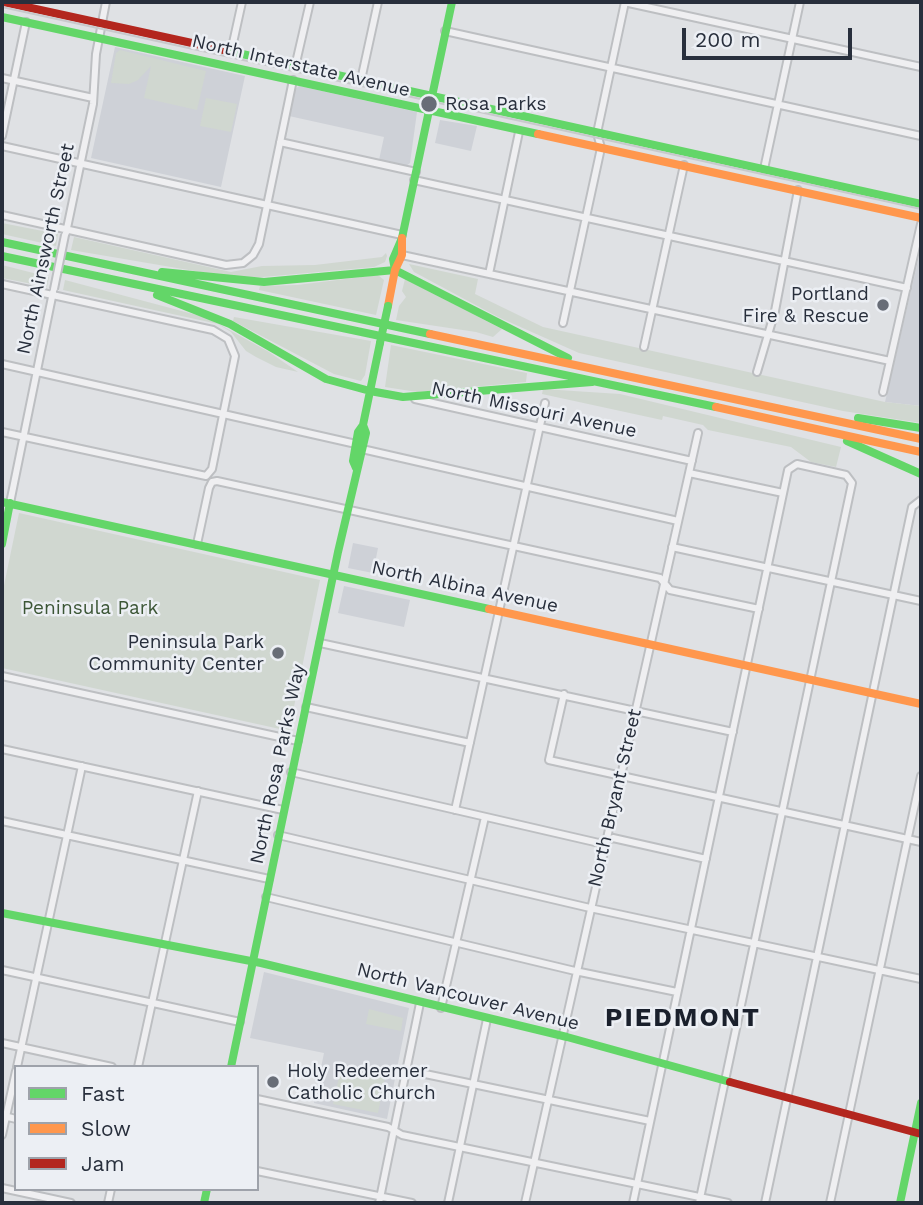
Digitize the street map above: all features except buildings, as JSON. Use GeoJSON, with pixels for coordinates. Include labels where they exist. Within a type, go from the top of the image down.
{"type":"FeatureCollection","features":[{"type":"Feature","properties":{"kind":"main road","name":"North Interstate Avenue"},"geometry":{"type":"LineString","coordinates":[[4,2],[29,4],[102,24],[921,204]]}},
{"type":"Feature","properties":{"kind":"main road","name":"North Rosa Parks Way"},"geometry":{"type":"LineString","coordinates":[[395,270],[393,260],[402,236],[452,2]]}},
{"type":"Feature","properties":{"kind":"main road","name":"North Interstate Avenue"},"geometry":{"type":"LineString","coordinates":[[2,17],[519,132],[684,164],[921,218]]}},
{"type":"Feature","properties":{"kind":"main road","name":"North Rosa Parks Way"},"geometry":{"type":"LineString","coordinates":[[231,1065],[359,447],[366,433],[363,425],[395,270],[402,255],[402,236]]}},
{"type":"Feature","properties":{"kind":"main road"},"geometry":{"type":"LineString","coordinates":[[2,242],[921,439]]}},
{"type":"Feature","properties":{"kind":"main road"},"geometry":{"type":"LineString","coordinates":[[2,256],[135,286],[604,382],[921,452]]}},
{"type":"Feature","properties":{"kind":"main road"},"geometry":{"type":"LineString","coordinates":[[112,267],[264,282],[395,270],[546,344],[576,363]]}},
{"type":"Feature","properties":{"kind":"main road","name":"North Missouri Avenue"},"geometry":{"type":"LineString","coordinates":[[135,286],[230,324],[326,379],[403,397]]}},
{"type":"Feature","properties":{"kind":"main road"},"geometry":{"type":"LineString","coordinates":[[403,397],[604,382]]}},
{"type":"Feature","properties":{"kind":"main road"},"geometry":{"type":"LineString","coordinates":[[836,420],[844,416],[921,428]]}},
{"type":"Feature","properties":{"kind":"main road"},"geometry":{"type":"LineString","coordinates":[[822,430],[921,474]]}},
{"type":"Feature","properties":{"kind":"main road","name":"North Ainsworth Street"},"geometry":{"type":"LineString","coordinates":[[2,544],[6,502]]}},
{"type":"Feature","properties":{"kind":"main road","name":"North Albina Avenue"},"geometry":{"type":"LineString","coordinates":[[6,502],[921,704]]}},
{"type":"Feature","properties":{"kind":"main road","name":"North Vancouver Avenue"},"geometry":{"type":"LineString","coordinates":[[2,912],[253,961],[562,1036],[918,1134]]}},
{"type":"Feature","properties":{"kind":"main road"},"geometry":{"type":"LineString","coordinates":[[900,1203],[918,1134],[921,1103]]}},
{"type":"Feature","properties":{"kind":"street","name":"North Ainsworth Street"},"geometry":{"type":"LineString","coordinates":[[6,502],[24,437],[80,164],[93,98],[99,38],[106,2]]}},
{"type":"Feature","properties":{"kind":"street"},"geometry":{"type":"LineString","coordinates":[[231,52],[242,2]]}},
{"type":"Feature","properties":{"kind":"street"},"geometry":{"type":"LineString","coordinates":[[295,66],[310,2]]}},
{"type":"Feature","properties":{"kind":"street"},"geometry":{"type":"LineString","coordinates":[[360,80],[378,2]]}},
{"type":"Feature","properties":{"kind":"street"},"geometry":{"type":"LineString","coordinates":[[563,323],[601,148],[597,133],[625,2],[921,67]]}},
{"type":"Feature","properties":{"kind":"street"},"geometry":{"type":"LineString","coordinates":[[764,169],[800,2]]}},
{"type":"Feature","properties":{"kind":"street"},"geometry":{"type":"LineString","coordinates":[[2,136],[26,22]]}},
{"type":"Feature","properties":{"kind":"street"},"geometry":{"type":"LineString","coordinates":[[445,31],[921,135]]}},
{"type":"Feature","properties":{"kind":"street"},"geometry":{"type":"LineString","coordinates":[[2,78],[93,98]]}},
{"type":"Feature","properties":{"kind":"street"},"geometry":{"type":"LineString","coordinates":[[2,215],[66,232],[226,264],[243,263],[256,250],[293,80]]}},
{"type":"Feature","properties":{"kind":"street"},"geometry":{"type":"LineString","coordinates":[[488,274],[519,132]]}},
{"type":"Feature","properties":{"kind":"street"},"geometry":{"type":"LineString","coordinates":[[280,142],[505,200],[907,288]]}},
{"type":"Feature","properties":{"kind":"street"},"geometry":{"type":"LineString","coordinates":[[2,146],[402,236]]}},
{"type":"Feature","properties":{"kind":"street"},"geometry":{"type":"LineString","coordinates":[[643,347],[684,164]]}},
{"type":"Feature","properties":{"kind":"street"},"geometry":{"type":"LineString","coordinates":[[757,372],[775,311],[798,190]]}},
{"type":"Feature","properties":{"kind":"street"},"geometry":{"type":"LineString","coordinates":[[883,392],[921,224]]}},
{"type":"Feature","properties":{"kind":"street"},"geometry":{"type":"LineString","coordinates":[[402,255],[890,361]]}},
{"type":"Feature","properties":{"kind":"street"},"geometry":{"type":"LineString","coordinates":[[2,284],[53,292],[214,330],[228,340],[235,356],[197,544]]}},
{"type":"Feature","properties":{"kind":"street"},"geometry":{"type":"LineString","coordinates":[[2,364],[224,413],[678,521]]}},
{"type":"Feature","properties":{"kind":"street","name":"North Missouri Avenue"},"geometry":{"type":"LineString","coordinates":[[403,397],[692,461]]}},
{"type":"Feature","properties":{"kind":"street"},"geometry":{"type":"LineString","coordinates":[[455,810],[545,403]]}},
{"type":"Feature","properties":{"kind":"street"},"geometry":{"type":"LineString","coordinates":[[2,432],[660,578],[670,590],[759,609]]}},
{"type":"Feature","properties":{"kind":"street","name":"North Bryant Street"},"geometry":{"type":"LineString","coordinates":[[524,1203],[698,433]]}},
{"type":"Feature","properties":{"kind":"street"},"geometry":{"type":"LineString","coordinates":[[633,1203],[783,493],[791,465],[797,464],[850,477],[852,483],[699,1200]]}},
{"type":"Feature","properties":{"kind":"street"},"geometry":{"type":"LineString","coordinates":[[689,473],[783,493]]}},
{"type":"Feature","properties":{"kind":"street"},"geometry":{"type":"LineString","coordinates":[[765,1203],[894,595],[918,501]]}},
{"type":"Feature","properties":{"kind":"street"},"geometry":{"type":"LineString","coordinates":[[672,547],[921,601]]}},
{"type":"Feature","properties":{"kind":"street"},"geometry":{"type":"LineString","coordinates":[[320,643],[733,732]]}},
{"type":"Feature","properties":{"kind":"street"},"geometry":{"type":"LineString","coordinates":[[2,676],[298,740]]}},
{"type":"Feature","properties":{"kind":"street"},"geometry":{"type":"LineString","coordinates":[[564,694],[549,760],[921,842]]}},
{"type":"Feature","properties":{"kind":"street"},"geometry":{"type":"LineString","coordinates":[[306,707],[470,743]]}},
{"type":"Feature","properties":{"kind":"street"},"geometry":{"type":"LineString","coordinates":[[2,749],[284,810]]}},
{"type":"Feature","properties":{"kind":"street"},"geometry":{"type":"LineString","coordinates":[[17,1065],[82,766]]}},
{"type":"Feature","properties":{"kind":"street"},"geometry":{"type":"LineString","coordinates":[[291,772],[598,844],[613,838],[706,859]]}},
{"type":"Feature","properties":{"kind":"street"},"geometry":{"type":"LineString","coordinates":[[830,1203],[921,776]]}},
{"type":"Feature","properties":{"kind":"street"},"geometry":{"type":"LineString","coordinates":[[138,1065],[198,791]]}},
{"type":"Feature","properties":{"kind":"street"},"geometry":{"type":"LineString","coordinates":[[441,1008],[485,817]]}},
{"type":"Feature","properties":{"kind":"street"},"geometry":{"type":"LineString","coordinates":[[2,821],[269,879]]}},
{"type":"Feature","properties":{"kind":"street"},"geometry":{"type":"LineString","coordinates":[[278,835],[590,908],[921,979]]}},
{"type":"Feature","properties":{"kind":"street"},"geometry":{"type":"LineString","coordinates":[[266,897],[575,971],[677,992]]}},
{"type":"Feature","properties":{"kind":"street"},"geometry":{"type":"LineString","coordinates":[[2,970],[240,1023]]}},
{"type":"Feature","properties":{"kind":"street"},"geometry":{"type":"LineString","coordinates":[[380,1200],[420,1003]]}},
{"type":"Feature","properties":{"kind":"street"},"geometry":{"type":"LineString","coordinates":[[447,1203],[487,1018]]}},
{"type":"Feature","properties":{"kind":"street"},"geometry":{"type":"LineString","coordinates":[[2,1043],[103,1065]]}},
{"type":"Feature","properties":{"kind":"street"},"geometry":{"type":"LineString","coordinates":[[407,1070],[650,1121]]}},
{"type":"Feature","properties":{"kind":"street"},"geometry":{"type":"LineString","coordinates":[[2,1135],[14,1077]]}},
{"type":"Feature","properties":{"kind":"street"},"geometry":{"type":"LineString","coordinates":[[259,1098],[459,1148],[636,1184],[699,1200],[728,1203]]}},
{"type":"Feature","properties":{"kind":"street"},"geometry":{"type":"LineString","coordinates":[[259,1171],[380,1200],[412,1203]]}},
{"type":"Feature","properties":{"kind":"street"},"geometry":{"type":"LineString","coordinates":[[16,1191],[71,1203]]}},
{"type":"Feature","properties":{"kind":"shaded area"},"geometry":{"type":"Polygon","coordinates":[[[115,47],[245,76],[221,187],[91,158],[115,47]]]}},
{"type":"Feature","properties":{"kind":"shaded area"},"geometry":{"type":"Polygon","coordinates":[[[299,86],[417,112],[410,163],[406,166],[379,160],[384,137],[289,116],[294,90],[299,86]]]}},
{"type":"Feature","properties":{"kind":"shaded area"},"geometry":{"type":"Polygon","coordinates":[[[440,120],[477,126],[471,151],[435,143],[440,120]]]}},
{"type":"Feature","properties":{"kind":"shaded area"},"geometry":{"type":"Polygon","coordinates":[[[921,248],[921,406],[885,402],[921,248]]]}},
{"type":"Feature","properties":{"kind":"shaded area"},"geometry":{"type":"Polygon","coordinates":[[[353,543],[378,548],[373,573],[348,568],[353,543]]]}},
{"type":"Feature","properties":{"kind":"shaded area"},"geometry":{"type":"Polygon","coordinates":[[[344,586],[410,600],[404,627],[338,613],[344,586]]]}},
{"type":"Feature","properties":{"kind":"shaded area"},"geometry":{"type":"Polygon","coordinates":[[[264,972],[409,1008],[387,1119],[314,1103],[324,1053],[250,1038],[264,972]]]}},
{"type":"Feature","properties":{"kind":"green space"},"geometry":{"type":"Polygon","coordinates":[[[120,50],[206,71],[197,110],[144,98],[151,66],[138,80],[129,84],[111,83],[116,53],[120,50]]]}},
{"type":"Feature","properties":{"kind":"green space"},"geometry":{"type":"Polygon","coordinates":[[[206,98],[237,104],[231,132],[200,126],[206,98]]]}},
{"type":"Feature","properties":{"kind":"green space"},"geometry":{"type":"Polygon","coordinates":[[[2,223],[58,234],[56,246],[2,234],[2,223]]]}},
{"type":"Feature","properties":{"kind":"green space"},"geometry":{"type":"Polygon","coordinates":[[[74,237],[231,272],[262,266],[315,265],[382,257],[386,253],[387,256],[385,262],[374,267],[252,278],[224,276],[71,250],[74,237]]]}},
{"type":"Feature","properties":{"kind":"green space"},"geometry":{"type":"Polygon","coordinates":[[[409,264],[478,279],[475,294],[543,327],[885,402],[921,406],[921,423],[843,411],[579,353],[498,317],[414,272],[409,264]]]}},
{"type":"Feature","properties":{"kind":"green space"},"geometry":{"type":"Polygon","coordinates":[[[2,265],[49,277],[47,287],[2,278],[2,265]]]}},
{"type":"Feature","properties":{"kind":"green space"},"geometry":{"type":"Polygon","coordinates":[[[378,275],[384,280],[376,315],[259,290],[260,286],[297,285],[378,275]]]}},
{"type":"Feature","properties":{"kind":"green space"},"geometry":{"type":"Polygon","coordinates":[[[405,279],[502,329],[493,337],[396,320],[399,306],[406,297],[402,291],[405,279]]]}},
{"type":"Feature","properties":{"kind":"green space"},"geometry":{"type":"Polygon","coordinates":[[[65,280],[208,318],[269,352],[298,372],[276,367],[246,351],[231,332],[218,324],[63,290],[65,280]]]}},
{"type":"Feature","properties":{"kind":"green space"},"geometry":{"type":"Polygon","coordinates":[[[234,317],[371,341],[365,375],[361,381],[334,374],[233,321],[234,317]]]}},
{"type":"Feature","properties":{"kind":"green space"},"geometry":{"type":"Polygon","coordinates":[[[391,345],[527,373],[526,382],[417,392],[385,387],[391,345]]]}},
{"type":"Feature","properties":{"kind":"green space"},"geometry":{"type":"Polygon","coordinates":[[[543,389],[620,394],[841,447],[836,467],[811,462],[791,447],[708,430],[703,425],[663,416],[662,420],[542,394],[543,389]]]}},
{"type":"Feature","properties":{"kind":"green space","name":"Peninsula Park"},"geometry":{"type":"Polygon","coordinates":[[[19,513],[320,580],[289,731],[2,668],[2,595],[19,513]]]}},
{"type":"Feature","properties":{"kind":"green space"},"geometry":{"type":"Polygon","coordinates":[[[369,1009],[403,1018],[401,1031],[366,1024],[369,1009]]]}},
{"type":"Feature","properties":{"kind":"green space"},"geometry":{"type":"Polygon","coordinates":[[[341,1068],[385,1078],[378,1113],[333,1104],[341,1068]]]}},
{"type":"Feature","properties":{"kind":"tram line"},"geometry":{"type":"LineString","coordinates":[[2,7],[921,209]]}},
{"type":"Feature","properties":{"kind":"traffic: fast"},"geometry":{"type":"LineString","coordinates":[[395,270],[393,259],[402,238],[452,2]]}},
{"type":"Feature","properties":{"kind":"traffic: fast"},"geometry":{"type":"LineString","coordinates":[[2,17],[538,134]]}},
{"type":"Feature","properties":{"kind":"traffic: fast"},"geometry":{"type":"LineString","coordinates":[[224,50],[921,204]]}},
{"type":"Feature","properties":{"kind":"traffic: fast"},"geometry":{"type":"LineString","coordinates":[[2,242],[430,334]]}},
{"type":"Feature","properties":{"kind":"traffic: fast"},"geometry":{"type":"LineString","coordinates":[[2,256],[716,407]]}},
{"type":"Feature","properties":{"kind":"traffic: fast"},"geometry":{"type":"LineString","coordinates":[[162,272],[264,282],[395,270],[568,358]]}},
{"type":"Feature","properties":{"kind":"traffic: fast"},"geometry":{"type":"LineString","coordinates":[[157,295],[230,324],[326,379],[370,391]]}},
{"type":"Feature","properties":{"kind":"traffic: fast"},"geometry":{"type":"LineString","coordinates":[[380,343],[388,306]]}},
{"type":"Feature","properties":{"kind":"traffic: fast"},"geometry":{"type":"LineString","coordinates":[[356,468],[353,461],[358,432],[363,425],[380,343]]}},
{"type":"Feature","properties":{"kind":"traffic: fast"},"geometry":{"type":"LineString","coordinates":[[403,397],[592,382]]}},
{"type":"Feature","properties":{"kind":"traffic: fast"},"geometry":{"type":"LineString","coordinates":[[370,391],[403,397]]}},
{"type":"Feature","properties":{"kind":"traffic: fast"},"geometry":{"type":"LineString","coordinates":[[858,418],[921,428]]}},
{"type":"Feature","properties":{"kind":"traffic: fast"},"geometry":{"type":"LineString","coordinates":[[231,1065],[338,552],[366,433],[363,425]]}},
{"type":"Feature","properties":{"kind":"traffic: fast"},"geometry":{"type":"LineString","coordinates":[[847,441],[921,474]]}},
{"type":"Feature","properties":{"kind":"traffic: fast"},"geometry":{"type":"LineString","coordinates":[[2,502],[489,609]]}},
{"type":"Feature","properties":{"kind":"traffic: fast"},"geometry":{"type":"LineString","coordinates":[[2,544],[10,503]]}},
{"type":"Feature","properties":{"kind":"traffic: fast"},"geometry":{"type":"LineString","coordinates":[[2,913],[261,963],[567,1037],[730,1082]]}},
{"type":"Feature","properties":{"kind":"traffic: fast"},"geometry":{"type":"LineString","coordinates":[[900,1203],[921,1103]]}},
{"type":"Feature","properties":{"kind":"traffic: fast"},"geometry":{"type":"LineString","coordinates":[[204,1203],[207,1191]]}},
{"type":"Feature","properties":{"kind":"traffic: slow"},"geometry":{"type":"LineString","coordinates":[[538,134],[921,218]]}},
{"type":"Feature","properties":{"kind":"traffic: slow"},"geometry":{"type":"LineString","coordinates":[[388,306],[395,270],[402,255],[402,238]]}},
{"type":"Feature","properties":{"kind":"traffic: slow"},"geometry":{"type":"LineString","coordinates":[[430,334],[921,439]]}},
{"type":"Feature","properties":{"kind":"traffic: slow"},"geometry":{"type":"LineString","coordinates":[[716,407],[921,452]]}},
{"type":"Feature","properties":{"kind":"traffic: slow"},"geometry":{"type":"LineString","coordinates":[[489,609],[921,704]]}},
{"type":"Feature","properties":{"kind":"traffic: jam"},"geometry":{"type":"LineString","coordinates":[[4,2],[224,50]]}},
{"type":"Feature","properties":{"kind":"traffic: jam"},"geometry":{"type":"LineString","coordinates":[[730,1082],[921,1134]]}},
{"type":"Feature","properties":{"kind":"place","name":"Rosa Parks"},"geometry":{"type":"Point","coordinates":[429,104]}},
{"type":"Feature","properties":{"kind":"place","name":"Portland Fire & Rescue"},"geometry":{"type":"Point","coordinates":[883,305]}},
{"type":"Feature","properties":{"kind":"place","name":"Peninsula Park Community Center"},"geometry":{"type":"Point","coordinates":[278,653]}},
{"type":"Feature","properties":{"kind":"place","name":"Holy Redeemer Catholic Church"},"geometry":{"type":"Point","coordinates":[273,1082]}},
{"type":"Feature","properties":{"kind":"district","name":"PIEDMONT"},"geometry":{"type":"Point","coordinates":[683,1018]}}]}
